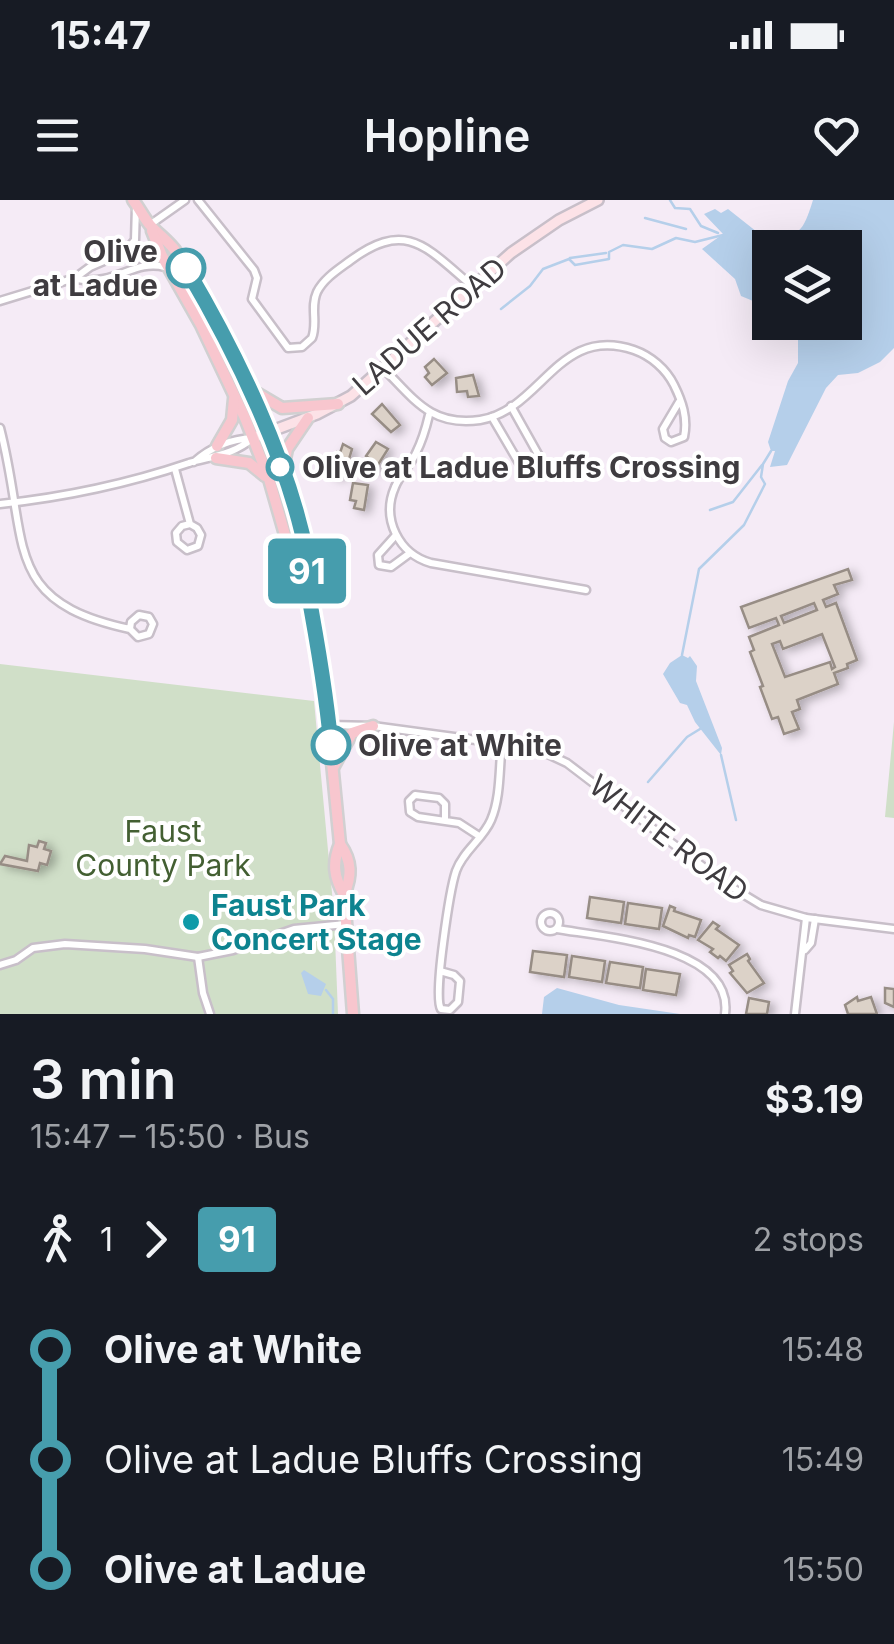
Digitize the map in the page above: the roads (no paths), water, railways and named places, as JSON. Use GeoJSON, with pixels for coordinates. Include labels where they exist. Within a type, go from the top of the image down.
{"type":"FeatureCollection","features":[{"type":"Feature","properties":{"kind":"main road","name":"LADUE ROAD"},"geometry":{"type":"LineString","coordinates":[[253,438],[338,404],[472,286],[547,228],[598,200]]}},
{"type":"Feature","properties":{"kind":"main road"},"geometry":{"type":"LineString","coordinates":[[134,202],[150,225],[234,392],[268,480],[294,566],[306,581]]}},
{"type":"Feature","properties":{"kind":"main road"},"geometry":{"type":"LineString","coordinates":[[150,225],[174,248],[248,388],[282,475],[308,561],[306,581],[330,725],[340,844],[334,859],[336,880],[344,895],[354,1014]]}},
{"type":"Feature","properties":{"kind":"main road"},"geometry":{"type":"LineString","coordinates":[[248,388],[282,408],[338,404]]}},
{"type":"Feature","properties":{"kind":"main road"},"geometry":{"type":"LineString","coordinates":[[234,392],[232,420],[216,452],[249,463],[268,480]]}},
{"type":"Feature","properties":{"kind":"main road"},"geometry":{"type":"LineString","coordinates":[[282,475],[287,449],[308,418]]}},
{"type":"Feature","properties":{"kind":"main road"},"geometry":{"type":"LineString","coordinates":[[334,766],[352,734],[373,726]]}},
{"type":"Feature","properties":{"kind":"street"},"geometry":{"type":"LineString","coordinates":[[150,225],[185,200]]}},
{"type":"Feature","properties":{"kind":"street"},"geometry":{"type":"LineString","coordinates":[[198,200],[254,270],[258,278],[252,298],[288,348],[302,347],[312,338],[315,298],[323,283],[381,240],[419,246],[472,286]]}},
{"type":"Feature","properties":{"kind":"street"},"geometry":{"type":"LineString","coordinates":[[76,278],[90,266],[132,246],[136,232],[134,202]]}},
{"type":"Feature","properties":{"kind":"street"},"geometry":{"type":"LineString","coordinates":[[0,301],[76,278],[106,280],[149,264],[170,270]]}},
{"type":"Feature","properties":{"kind":"street"},"geometry":{"type":"LineString","coordinates":[[383,368],[429,415],[466,420],[492,417],[511,406],[566,358],[597,345],[638,351],[658,364],[672,381],[686,417],[686,431],[681,439],[671,442],[663,430],[679,402]]}},
{"type":"Feature","properties":{"kind":"street"},"geometry":{"type":"LineString","coordinates":[[492,417],[519,463],[526,468],[535,466],[539,456],[511,406]]}},
{"type":"Feature","properties":{"kind":"street"},"geometry":{"type":"LineString","coordinates":[[429,415],[418,451],[393,492],[390,517],[396,535],[410,553],[431,564],[586,590]]}},
{"type":"Feature","properties":{"kind":"street"},"geometry":{"type":"LineString","coordinates":[[0,428],[6,450],[4,503],[12,545]]}},
{"type":"Feature","properties":{"kind":"street"},"geometry":{"type":"LineString","coordinates":[[4,503],[63,497],[175,469],[216,452],[242,448],[253,438]]}},
{"type":"Feature","properties":{"kind":"street"},"geometry":{"type":"LineString","coordinates":[[175,469],[190,524]]}},
{"type":"Feature","properties":{"kind":"street"},"geometry":{"type":"LineString","coordinates":[[190,524],[198,528],[202,539],[187,550],[179,546],[176,533],[190,524]]}},
{"type":"Feature","properties":{"kind":"street"},"geometry":{"type":"LineString","coordinates":[[396,535],[378,555],[379,565],[391,567],[410,553]]}},
{"type":"Feature","properties":{"kind":"street"},"geometry":{"type":"LineString","coordinates":[[38,597],[84,618],[130,630]]}},
{"type":"Feature","properties":{"kind":"street","name":"WHITE ROAD"},"geometry":{"type":"LineString","coordinates":[[330,725],[373,726],[535,748],[566,763],[761,906],[806,918],[894,929]]}},
{"type":"Feature","properties":{"kind":"street"},"geometry":{"type":"LineString","coordinates":[[440,971],[460,981],[458,1002],[450,1010],[441,1008],[437,1002],[440,971],[456,871],[493,814],[502,742]]}},
{"type":"Feature","properties":{"kind":"street"},"geometry":{"type":"LineString","coordinates":[[445,820],[446,804],[439,798],[416,795],[409,801],[413,815],[459,823],[480,836]]}},
{"type":"Feature","properties":{"kind":"street"},"geometry":{"type":"LineString","coordinates":[[795,1014],[806,918]]}},
{"type":"Feature","properties":{"kind":"street"},"geometry":{"type":"LineString","coordinates":[[804,951],[811,943],[815,919]]}},
{"type":"Feature","properties":{"kind":"street"},"geometry":{"type":"LineString","coordinates":[[0,965],[33,948],[51,944],[145,949],[198,957],[233,950],[294,929],[346,924]]}},
{"type":"Feature","properties":{"kind":"street"},"geometry":{"type":"LineString","coordinates":[[557,928],[675,952],[702,967],[719,984],[727,1002],[725,1014]]}},
{"type":"Feature","properties":{"kind":"street"},"geometry":{"type":"LineString","coordinates":[[198,957],[210,1014]]}},
{"type":"Feature","properties":{"kind":"water"},"geometry":{"type":"Polygon","coordinates":[[[813,200],[894,200],[894,348],[880,362],[858,373],[838,375],[826,388],[787,465],[770,467],[775,451],[771,451],[768,442],[798,363],[798,340],[862,340],[862,230],[799,230],[813,200]]]}},
{"type":"Feature","properties":{"kind":"water"},"geometry":{"type":"Polygon","coordinates":[[[728,209],[755,230],[752,301],[741,296],[735,279],[702,249],[723,234],[704,214],[728,209]]]}},
{"type":"Feature","properties":{"kind":"water"},"geometry":{"type":"Polygon","coordinates":[[[682,655],[690,656],[697,666],[696,681],[722,748],[721,755],[687,705],[680,703],[663,674],[682,655]]]}},
{"type":"Feature","properties":{"kind":"water"},"geometry":{"type":"Polygon","coordinates":[[[304,970],[326,984],[321,996],[308,994],[301,973],[304,970]]]}},
{"type":"Feature","properties":{"kind":"water"},"geometry":{"type":"Polygon","coordinates":[[[557,988],[619,1005],[680,1014],[542,1014],[544,997],[557,988]]]}},
{"type":"Feature","properties":{"kind":"waterway"},"geometry":{"type":"LineString","coordinates":[[670,200],[675,208],[690,209],[701,226],[718,233]]}},
{"type":"Feature","properties":{"kind":"waterway"},"geometry":{"type":"LineString","coordinates":[[645,218],[686,229]]}},
{"type":"Feature","properties":{"kind":"waterway"},"geometry":{"type":"LineString","coordinates":[[501,309],[530,286],[543,269],[569,259],[575,265],[609,259],[609,252],[623,245],[652,249],[676,238],[695,242],[723,235]]}},
{"type":"Feature","properties":{"kind":"waterway"},"geometry":{"type":"LineString","coordinates":[[570,258],[606,253]]}},
{"type":"Feature","properties":{"kind":"waterway"},"geometry":{"type":"LineString","coordinates":[[682,655],[699,569],[744,525],[765,484],[761,477],[763,464],[771,451]]}},
{"type":"Feature","properties":{"kind":"waterway"},"geometry":{"type":"LineString","coordinates":[[710,510],[733,502],[762,465]]}},
{"type":"Feature","properties":{"kind":"waterway"},"geometry":{"type":"LineString","coordinates":[[648,782],[687,737],[700,729]]}},
{"type":"Feature","properties":{"kind":"waterway"},"geometry":{"type":"LineString","coordinates":[[721,755],[736,820]]}},
{"type":"Feature","properties":{"kind":"waterway"},"geometry":{"type":"LineString","coordinates":[[326,990],[333,999],[333,1014]]}},
{"type":"Feature","properties":{"kind":"place","name":"Olive at Ladue"},"geometry":{"type":"Point","coordinates":[186,268]}},
{"type":"Feature","properties":{"kind":"place","name":"Olive at Ladue Bluffs Crossing"},"geometry":{"type":"Point","coordinates":[280,467]}},
{"type":"Feature","properties":{"kind":"place","name":"Olive at White"},"geometry":{"type":"Point","coordinates":[331,745]}},
{"type":"Feature","properties":{"kind":"place","name":"Faust Park Concert Stage"},"geometry":{"type":"Point","coordinates":[191,922]}},
{"type":"Feature","properties":{"kind":"park label","name":"Faust County Park"},"geometry":{"type":"Point","coordinates":[163,848]}}]}
